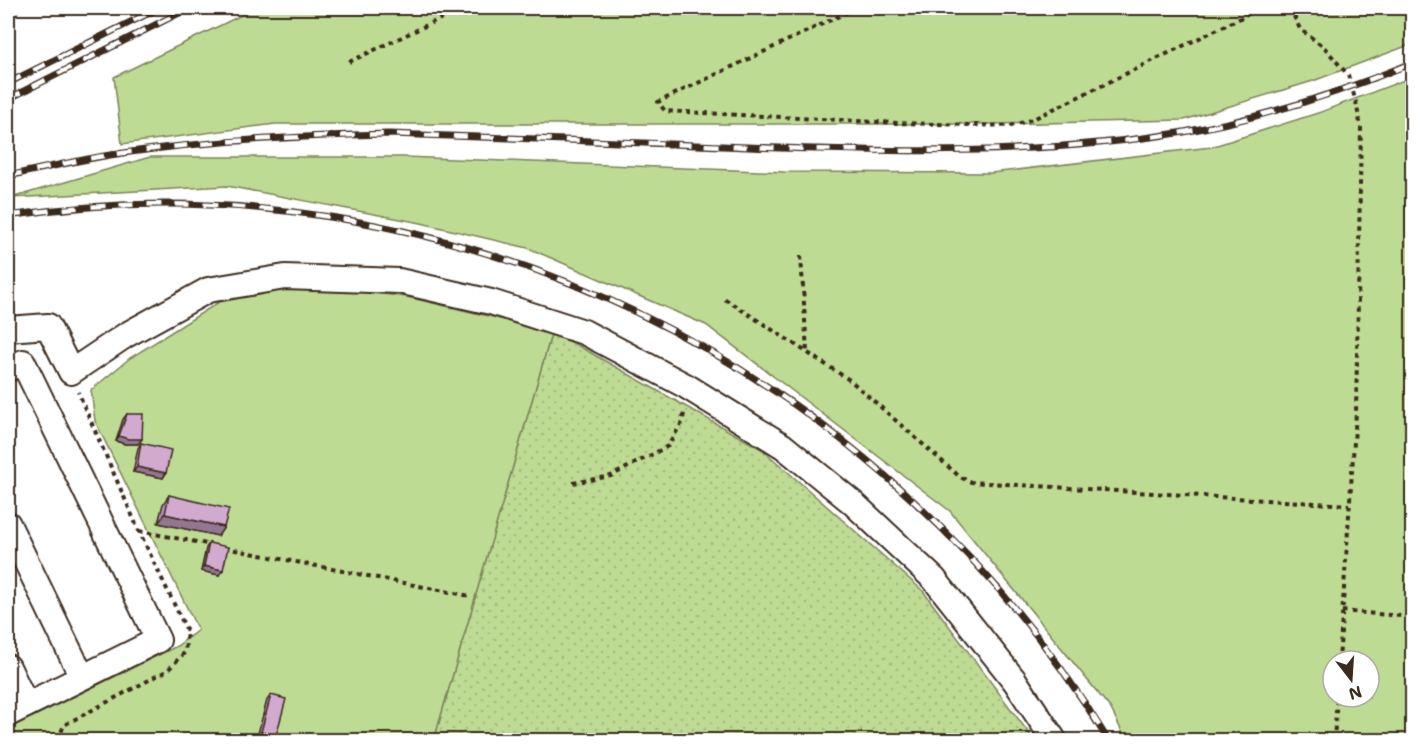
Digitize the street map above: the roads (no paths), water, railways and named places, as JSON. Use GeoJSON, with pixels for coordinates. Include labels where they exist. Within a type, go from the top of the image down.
{"type":"FeatureCollection","features":[{"type":"Feature","properties":{"kind":"lane"},"geometry":{"type":"LineString","coordinates":[[8,329],[48,327],[71,372],[126,335],[208,290],[285,277],[399,281],[491,302],[584,332],[686,386],[783,446],[853,503],[934,579],[1015,681],[1054,741]]}},
{"type":"Feature","properties":{"kind":"lane"},"geometry":{"type":"LineString","coordinates":[[8,369],[23,362],[158,640],[17,710],[8,667]]}},
{"type":"Feature","properties":{"kind":"lane"},"geometry":{"type":"LineString","coordinates":[[8,524],[82,678]]}},
{"type":"Feature","properties":{"kind":"railway"},"geometry":{"type":"LineString","coordinates":[[8,83],[159,8]]}},
{"type":"Feature","properties":{"kind":"railway"},"geometry":{"type":"LineString","coordinates":[[8,99],[189,8]]}},
{"type":"Feature","properties":{"kind":"railway"},"geometry":{"type":"LineString","coordinates":[[8,176],[105,156],[169,147],[263,139],[389,134],[912,151],[1021,149],[1076,145],[1184,132],[1242,120],[1328,94],[1412,63]]}},
{"type":"Feature","properties":{"kind":"railway"},"geometry":{"type":"LineString","coordinates":[[8,216],[171,204],[332,217],[488,254],[637,313],[776,392],[902,491],[1014,607],[1108,740]]}}]}
